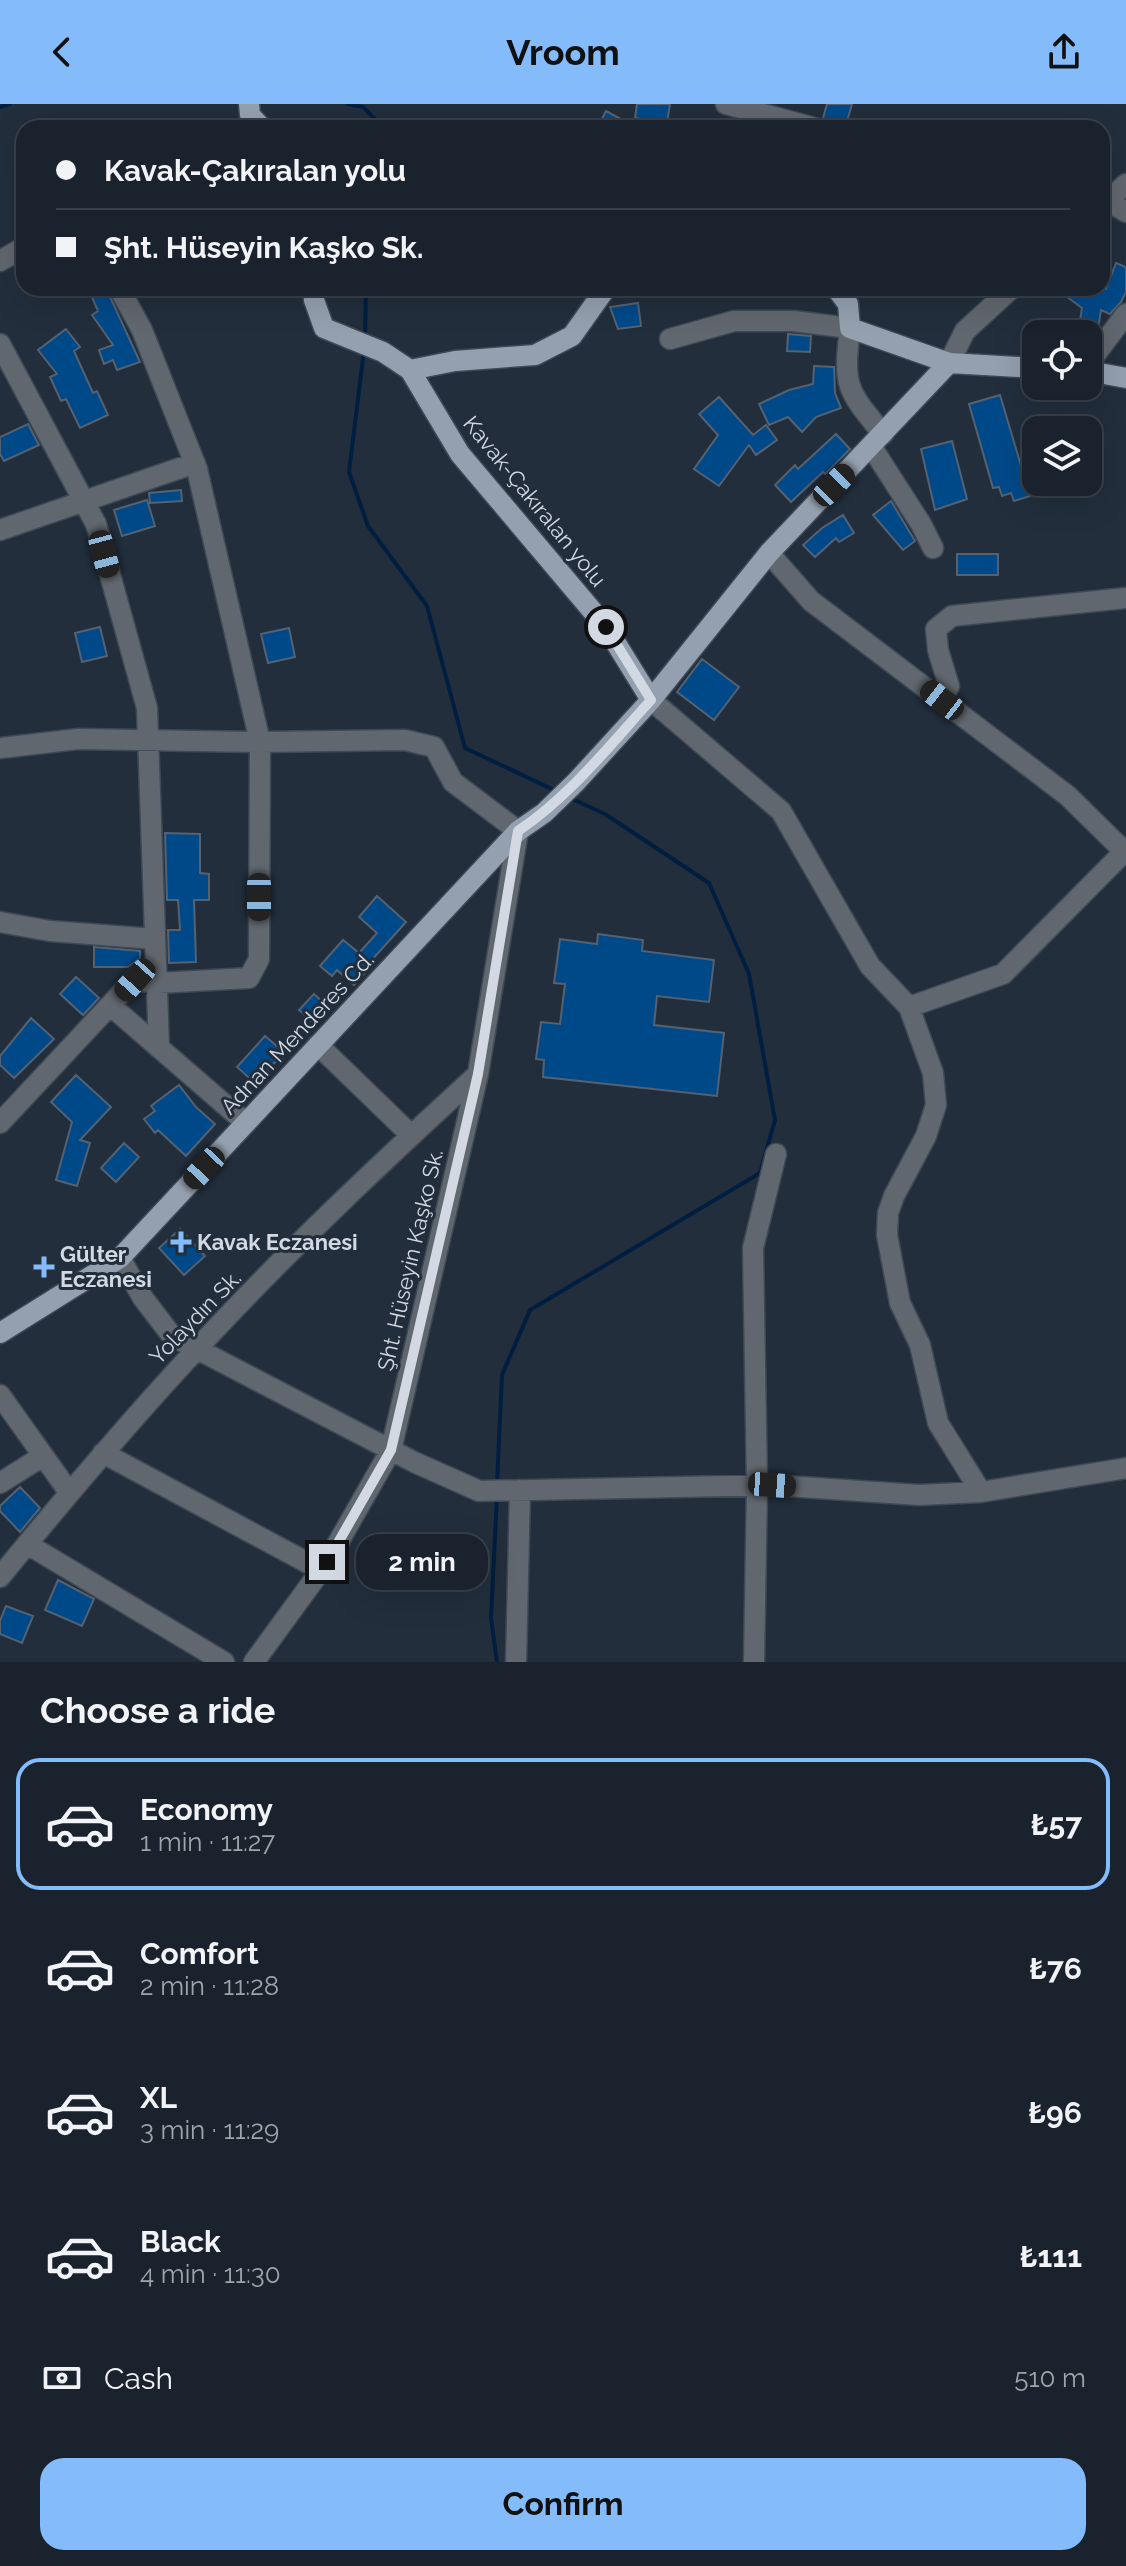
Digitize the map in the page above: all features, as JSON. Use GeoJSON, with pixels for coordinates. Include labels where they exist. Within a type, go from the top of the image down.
{"type":"FeatureCollection","features":[{"type":"Feature","properties":{"kind":"main road"},"geometry":{"type":"LineString","coordinates":[[314,296],[324,328],[383,352],[410,370],[455,361],[535,355],[572,336],[600,296]]}},
{"type":"Feature","properties":{"kind":"main road"},"geometry":{"type":"LineString","coordinates":[[844,296],[850,328],[949,363],[1022,367]]}},
{"type":"Feature","properties":{"kind":"main road","name":"Adnan Menderes Cd."},"geometry":{"type":"LineString","coordinates":[[0,1333],[120,1258],[518,831],[544,813],[576,782],[651,700],[769,553],[949,363]]}},
{"type":"Feature","properties":{"kind":"main road","name":"Kavak-Çakıralan yolu"},"geometry":{"type":"LineString","coordinates":[[410,370],[460,454],[606,627],[651,700]]}},
{"type":"Feature","properties":{"kind":"main road"},"geometry":{"type":"LineString","coordinates":[[1102,374],[1126,378]]}},
{"type":"Feature","properties":{"kind":"street"},"geometry":{"type":"LineString","coordinates":[[726,104],[785,120]]}},
{"type":"Feature","properties":{"kind":"street"},"geometry":{"type":"LineString","coordinates":[[1110,198],[1126,184]]}},
{"type":"Feature","properties":{"kind":"street"},"geometry":{"type":"LineString","coordinates":[[123,296],[142,330],[195,463],[213,529],[260,742],[259,959],[249,978],[158,983],[135,980]]}},
{"type":"Feature","properties":{"kind":"street"},"geometry":{"type":"LineString","coordinates":[[949,363],[965,331],[1003,296]]}},
{"type":"Feature","properties":{"kind":"street"},"geometry":{"type":"LineString","coordinates":[[1102,346],[1126,314]]}},
{"type":"Feature","properties":{"kind":"street"},"geometry":{"type":"LineString","coordinates":[[670,339],[734,321],[793,321],[850,328],[845,366],[851,395],[933,548]]}},
{"type":"Feature","properties":{"kind":"street"},"geometry":{"type":"LineString","coordinates":[[0,344],[96,524],[147,708],[159,1048]]}},
{"type":"Feature","properties":{"kind":"street"},"geometry":{"type":"LineString","coordinates":[[0,530],[195,463]]}},
{"type":"Feature","properties":{"kind":"street"},"geometry":{"type":"LineString","coordinates":[[769,553],[811,601],[1068,796],[1125,852],[1003,974],[909,1007]]}},
{"type":"Feature","properties":{"kind":"street"},"geometry":{"type":"LineString","coordinates":[[942,700],[949,686],[938,650],[936,629],[952,616],[1126,598]]}},
{"type":"Feature","properties":{"kind":"street"},"geometry":{"type":"LineString","coordinates":[[651,700],[781,811],[870,966],[909,1007],[933,1073],[936,1105],[926,1136],[894,1196],[888,1213],[887,1235],[900,1303],[920,1345],[938,1423],[981,1492]]}},
{"type":"Feature","properties":{"kind":"street"},"geometry":{"type":"LineString","coordinates":[[0,748],[78,739],[260,742],[405,740],[434,747],[453,782],[518,831]]}},
{"type":"Feature","properties":{"kind":"street","name":"Şht. Hüseyin Kaşko Sk."},"geometry":{"type":"LineString","coordinates":[[254,1662],[321,1570],[391,1450],[478,1074],[518,831]]}},
{"type":"Feature","properties":{"kind":"street"},"geometry":{"type":"LineString","coordinates":[[4,928],[156,945]]}},
{"type":"Feature","properties":{"kind":"street"},"geometry":{"type":"LineString","coordinates":[[0,1123],[135,980],[156,945]]}},
{"type":"Feature","properties":{"kind":"street"},"geometry":{"type":"LineString","coordinates":[[111,1006],[246,1123]]}},
{"type":"Feature","properties":{"kind":"street"},"geometry":{"type":"LineString","coordinates":[[318,1045],[411,1135]]}},
{"type":"Feature","properties":{"kind":"street","name":"Yolaydın Sk."},"geometry":{"type":"LineString","coordinates":[[0,1577],[69,1492],[196,1349],[411,1135],[478,1074]]}},
{"type":"Feature","properties":{"kind":"street"},"geometry":{"type":"LineString","coordinates":[[754,1662],[757,1485],[753,1248],[776,1154]]}},
{"type":"Feature","properties":{"kind":"street"},"geometry":{"type":"LineString","coordinates":[[120,1258],[143,1298],[172,1336],[391,1450],[479,1491],[757,1485],[919,1495],[981,1492],[1126,1468]]}},
{"type":"Feature","properties":{"kind":"street"},"geometry":{"type":"LineString","coordinates":[[0,1395],[69,1492]]}},
{"type":"Feature","properties":{"kind":"street"},"geometry":{"type":"LineString","coordinates":[[103,1453],[321,1570]]}},
{"type":"Feature","properties":{"kind":"street"},"geometry":{"type":"LineString","coordinates":[[0,1483],[43,1456]]}},
{"type":"Feature","properties":{"kind":"street"},"geometry":{"type":"LineString","coordinates":[[514,1491],[516,1662]]}},
{"type":"Feature","properties":{"kind":"street"},"geometry":{"type":"LineString","coordinates":[[27,1544],[224,1662]]}},
{"type":"Feature","properties":{"kind":"building"},"geometry":{"type":"Polygon","coordinates":[[[637,104],[670,104],[667,120],[635,118],[637,104]]]}},
{"type":"Feature","properties":{"kind":"building"},"geometry":{"type":"Polygon","coordinates":[[[827,104],[852,104],[847,120],[823,118],[827,104]]]}},
{"type":"Feature","properties":{"kind":"building"},"geometry":{"type":"Polygon","coordinates":[[[606,111],[622,120],[601,120],[606,111]]]}},
{"type":"Feature","properties":{"kind":"building"},"geometry":{"type":"Polygon","coordinates":[[[1116,263],[1126,267],[1126,292],[1110,314],[1101,310],[1099,320],[1080,320],[1082,308],[1066,296],[1110,296],[1110,279],[1116,263]]]}},
{"type":"Feature","properties":{"kind":"building"},"geometry":{"type":"Polygon","coordinates":[[[91,296],[110,296],[140,362],[117,370],[113,360],[104,364],[99,350],[113,345],[92,315],[98,311],[91,296]]]}},
{"type":"Feature","properties":{"kind":"building"},"geometry":{"type":"Polygon","coordinates":[[[638,303],[641,326],[618,329],[610,307],[638,303]]]}},
{"type":"Feature","properties":{"kind":"building"},"geometry":{"type":"Polygon","coordinates":[[[66,329],[80,347],[74,351],[93,393],[97,391],[108,415],[80,428],[66,399],[61,401],[50,377],[57,374],[38,350],[66,329]]]}},
{"type":"Feature","properties":{"kind":"building"},"geometry":{"type":"Polygon","coordinates":[[[788,334],[811,336],[810,352],[787,351],[788,334]]]}},
{"type":"Feature","properties":{"kind":"building"},"geometry":{"type":"Polygon","coordinates":[[[814,366],[834,367],[835,393],[841,408],[816,417],[802,432],[788,417],[769,425],[759,404],[789,390],[813,384],[814,366]]]}},
{"type":"Feature","properties":{"kind":"building"},"geometry":{"type":"Polygon","coordinates":[[[1000,395],[1022,469],[1022,496],[1030,496],[1014,501],[1011,493],[1002,496],[999,487],[993,488],[969,404],[1000,395]]]}},
{"type":"Feature","properties":{"kind":"building"},"geometry":{"type":"Polygon","coordinates":[[[719,397],[753,435],[766,425],[777,440],[756,455],[749,445],[719,486],[694,469],[718,435],[699,414],[719,397]]]}},
{"type":"Feature","properties":{"kind":"building"},"geometry":{"type":"Polygon","coordinates":[[[28,424],[39,445],[4,461],[0,454],[0,437],[28,424]]]}},
{"type":"Feature","properties":{"kind":"building"},"geometry":{"type":"Polygon","coordinates":[[[836,434],[850,449],[791,502],[775,485],[795,465],[798,469],[836,434]]]}},
{"type":"Feature","properties":{"kind":"building"},"geometry":{"type":"Polygon","coordinates":[[[952,441],[967,499],[935,510],[921,449],[952,441]]]}},
{"type":"Feature","properties":{"kind":"building"},"geometry":{"type":"Polygon","coordinates":[[[181,490],[182,501],[150,503],[149,493],[181,490]]]}},
{"type":"Feature","properties":{"kind":"building"},"geometry":{"type":"Polygon","coordinates":[[[147,500],[155,526],[122,536],[114,510],[147,500]]]}},
{"type":"Feature","properties":{"kind":"building"},"geometry":{"type":"Polygon","coordinates":[[[891,501],[915,541],[903,550],[873,515],[891,501]]]}},
{"type":"Feature","properties":{"kind":"building"},"geometry":{"type":"Polygon","coordinates":[[[843,515],[854,533],[839,542],[836,538],[815,557],[803,545],[843,515]]]}},
{"type":"Feature","properties":{"kind":"building"},"geometry":{"type":"Polygon","coordinates":[[[957,554],[998,554],[998,575],[957,575],[957,554]]]}},
{"type":"Feature","properties":{"kind":"building"},"geometry":{"type":"Polygon","coordinates":[[[100,627],[107,656],[82,662],[75,633],[100,627]]]}},
{"type":"Feature","properties":{"kind":"building"},"geometry":{"type":"Polygon","coordinates":[[[289,628],[295,657],[268,663],[261,634],[289,628]]]}},
{"type":"Feature","properties":{"kind":"building"},"geometry":{"type":"Polygon","coordinates":[[[702,659],[739,687],[714,720],[677,692],[702,659]]]}},
{"type":"Feature","properties":{"kind":"building"},"geometry":{"type":"Polygon","coordinates":[[[165,833],[200,834],[200,873],[209,874],[209,900],[194,900],[196,962],[169,963],[168,930],[180,930],[178,900],[167,900],[165,833]]]}},
{"type":"Feature","properties":{"kind":"building"},"geometry":{"type":"Polygon","coordinates":[[[377,896],[406,922],[369,963],[372,965],[354,985],[337,970],[332,976],[320,966],[343,940],[359,953],[377,933],[359,917],[377,896]]]}},
{"type":"Feature","properties":{"kind":"building"},"geometry":{"type":"Polygon","coordinates":[[[598,934],[643,940],[642,951],[714,960],[709,1002],[657,996],[654,1025],[724,1033],[717,1096],[543,1077],[544,1060],[536,1059],[541,1022],[560,1024],[565,984],[554,983],[560,939],[597,944],[598,934]]]}},
{"type":"Feature","properties":{"kind":"building"},"geometry":{"type":"Polygon","coordinates":[[[94,947],[140,951],[140,958],[128,967],[94,967],[94,947]]]}},
{"type":"Feature","properties":{"kind":"building"},"geometry":{"type":"Polygon","coordinates":[[[76,977],[99,998],[83,1015],[60,994],[76,977]]]}},
{"type":"Feature","properties":{"kind":"building"},"geometry":{"type":"Polygon","coordinates":[[[314,994],[326,1005],[311,1021],[299,1010],[314,994]]]}},
{"type":"Feature","properties":{"kind":"building"},"geometry":{"type":"Polygon","coordinates":[[[31,1018],[54,1039],[14,1078],[0,1065],[0,1056],[31,1018]]]}},
{"type":"Feature","properties":{"kind":"building"},"geometry":{"type":"Polygon","coordinates":[[[265,1036],[284,1052],[256,1084],[237,1067],[265,1036]]]}},
{"type":"Feature","properties":{"kind":"building"},"geometry":{"type":"Polygon","coordinates":[[[76,1075],[111,1107],[80,1140],[90,1143],[77,1186],[56,1180],[72,1122],[51,1102],[76,1075]]]}},
{"type":"Feature","properties":{"kind":"building"},"geometry":{"type":"Polygon","coordinates":[[[179,1085],[196,1107],[215,1124],[186,1156],[158,1130],[155,1133],[144,1119],[155,1111],[151,1106],[179,1085]]]}},
{"type":"Feature","properties":{"kind":"building"},"geometry":{"type":"Polygon","coordinates":[[[124,1143],[139,1157],[116,1182],[101,1168],[124,1143]]]}},
{"type":"Feature","properties":{"kind":"building"},"geometry":{"type":"Polygon","coordinates":[[[180,1229],[205,1256],[184,1275],[159,1248],[180,1229]]]}},
{"type":"Feature","properties":{"kind":"building"},"geometry":{"type":"Polygon","coordinates":[[[20,1487],[40,1508],[20,1532],[0,1511],[0,1506],[20,1487]]]}},
{"type":"Feature","properties":{"kind":"building"},"geometry":{"type":"Polygon","coordinates":[[[58,1580],[94,1599],[82,1626],[45,1610],[58,1580]]]}},
{"type":"Feature","properties":{"kind":"building"},"geometry":{"type":"Polygon","coordinates":[[[6,1606],[33,1616],[22,1643],[0,1634],[0,1621],[6,1606]]]}},
{"type":"Feature","properties":{"kind":"waterway"},"geometry":{"type":"LineString","coordinates":[[0,107],[10,104]]}},
{"type":"Feature","properties":{"kind":"waterway"},"geometry":{"type":"LineString","coordinates":[[348,104],[363,107],[376,120]]}},
{"type":"Feature","properties":{"kind":"waterway"},"geometry":{"type":"LineString","coordinates":[[365,338],[366,296]]}},
{"type":"Feature","properties":{"kind":"waterway"},"geometry":{"type":"LineString","coordinates":[[364,350],[349,472],[368,526],[427,606],[465,748],[556,791]]}},
{"type":"Feature","properties":{"kind":"waterway"},"geometry":{"type":"LineString","coordinates":[[497,1484],[502,1375],[530,1310],[760,1173],[775,1120],[749,974],[709,883],[605,814],[568,797]]}},
{"type":"Feature","properties":{"kind":"waterway"},"geometry":{"type":"LineString","coordinates":[[497,1496],[491,1618],[497,1662]]}},
{"type":"Feature","properties":{"kind":"place","name":"Kavak Eczanesi"},"geometry":{"type":"Point","coordinates":[181,1242]}},
{"type":"Feature","properties":{"kind":"place","name":"Gülter Eczanesi"},"geometry":{"type":"Point","coordinates":[44,1267]}},
{"type":"Feature","properties":{"kind":"route"},"geometry":{"type":"LineString","coordinates":[[327,1562],[391,1450],[478,1074],[518,831],[544,813],[576,782],[651,700],[606,627]]}}]}
